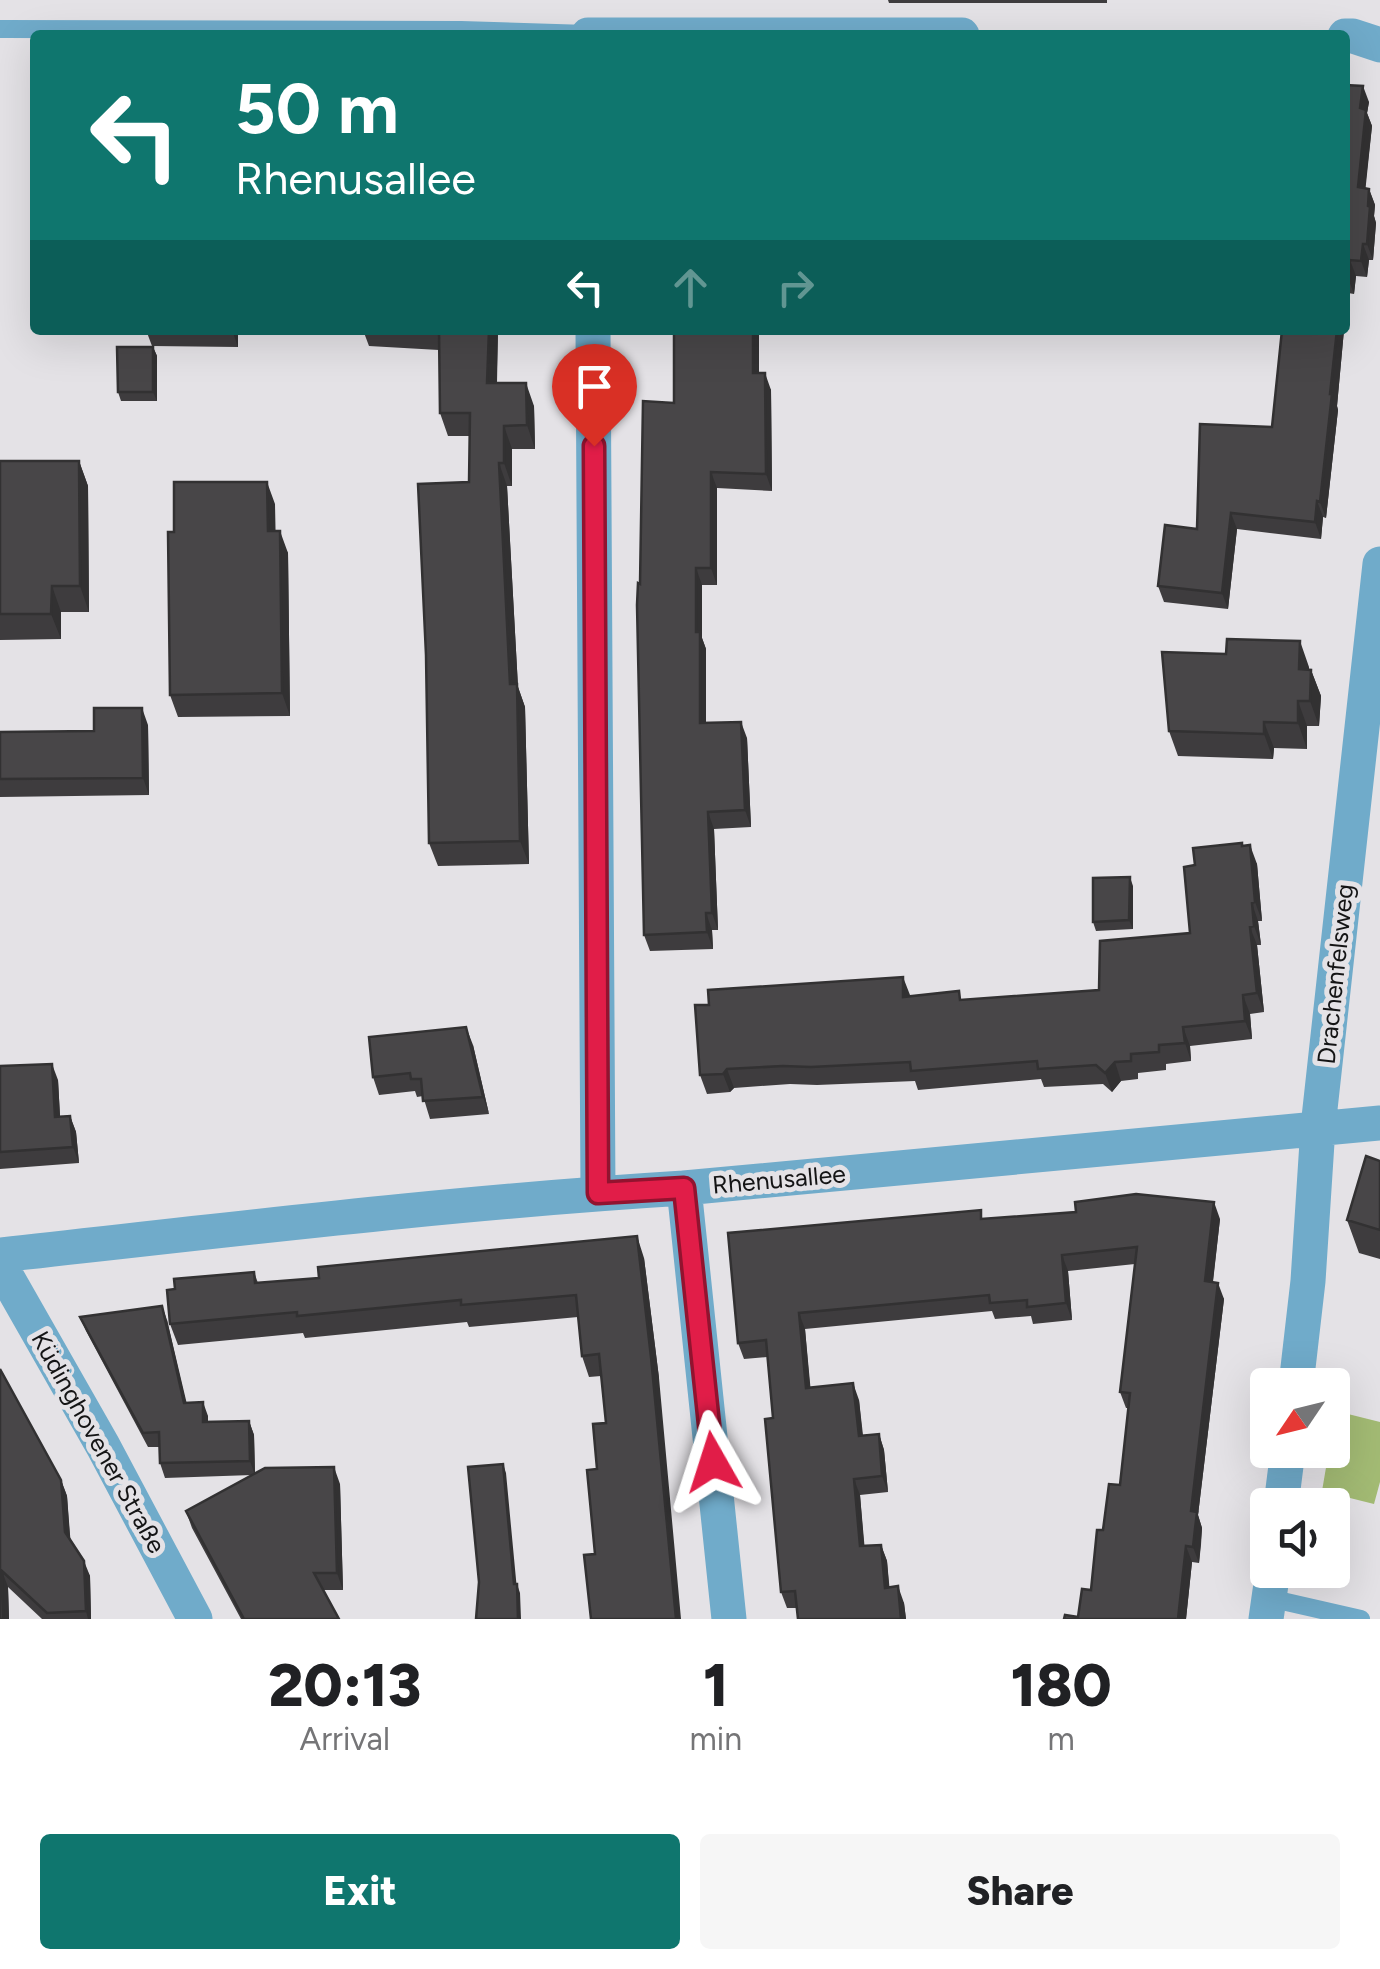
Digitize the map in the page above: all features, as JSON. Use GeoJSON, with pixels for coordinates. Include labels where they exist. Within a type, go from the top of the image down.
{"type":"FeatureCollection","features":[{"type":"Feature","properties":{"kind":"street"},"geometry":{"type":"LineString","coordinates":[[593,335],[598,1193]]}},
{"type":"Feature","properties":{"kind":"street","name":"Drachenfelsweg"},"geometry":{"type":"LineString","coordinates":[[1298,1368],[1318,1127],[1380,564]]}},
{"type":"Feature","properties":{"kind":"street","name":"Rhenusallee"},"geometry":{"type":"LineString","coordinates":[[0,1255],[598,1193],[1380,1122]]}},
{"type":"Feature","properties":{"kind":"street"},"geometry":{"type":"LineString","coordinates":[[684,1188],[729,1619]]}},
{"type":"Feature","properties":{"kind":"street","name":"Küdinghovener Straße"},"geometry":{"type":"LineString","coordinates":[[0,1265],[195,1619]]}},
{"type":"Feature","properties":{"kind":"lane"},"geometry":{"type":"LineString","coordinates":[[0,29],[461,30]]}},
{"type":"Feature","properties":{"kind":"lane"},"geometry":{"type":"LineString","coordinates":[[1269,1596],[1361,1619]]}},
{"type":"Feature","properties":{"kind":"green space"},"geometry":{"type":"Polygon","coordinates":[[[1350,1414],[1380,1422],[1380,1482],[1374,1504],[1350,1498],[1350,1488],[1323,1488],[1326,1468],[1350,1468],[1350,1414]]]}},
{"type":"Feature","properties":{"kind":"building"},"geometry":{"type":"Polygon","coordinates":[[[1350,85],[1363,86],[1360,108],[1366,110],[1358,187],[1369,189],[1370,207],[1367,244],[1363,244],[1361,261],[1350,260],[1350,85]]]}},
{"type":"Feature","properties":{"kind":"building"},"geometry":{"type":"Polygon","coordinates":[[[439,335],[489,335],[487,383],[526,383],[527,425],[504,426],[504,463],[499,463],[510,684],[517,684],[520,841],[429,843],[418,484],[469,482],[470,413],[440,413],[439,335]]]}},
{"type":"Feature","properties":{"kind":"building"},"geometry":{"type":"Polygon","coordinates":[[[674,335],[753,335],[753,373],[765,373],[766,474],[711,472],[711,568],[696,568],[700,723],[741,722],[745,810],[708,812],[712,913],[706,913],[707,932],[644,935],[637,605],[643,401],[674,403],[674,335]]]}},
{"type":"Feature","properties":{"kind":"building"},"geometry":{"type":"Polygon","coordinates":[[[1281,335],[1336,335],[1315,522],[1231,513],[1222,593],[1158,586],[1165,525],[1197,529],[1200,424],[1272,427],[1281,335]]]}},
{"type":"Feature","properties":{"kind":"building"},"geometry":{"type":"Polygon","coordinates":[[[117,347],[153,347],[153,392],[118,392],[117,347]]]}},
{"type":"Feature","properties":{"kind":"building"},"geometry":{"type":"Polygon","coordinates":[[[0,461],[79,461],[80,586],[52,586],[51,614],[0,614],[0,461]]]}},
{"type":"Feature","properties":{"kind":"building"},"geometry":{"type":"Polygon","coordinates":[[[174,482],[267,482],[268,531],[280,531],[282,693],[170,695],[168,532],[174,532],[174,482]]]}},
{"type":"Feature","properties":{"kind":"building"},"geometry":{"type":"Polygon","coordinates":[[[1227,639],[1300,641],[1299,669],[1311,670],[1310,701],[1298,701],[1298,723],[1264,722],[1264,734],[1169,731],[1162,652],[1226,654],[1227,639]]]}},
{"type":"Feature","properties":{"kind":"building"},"geometry":{"type":"Polygon","coordinates":[[[94,708],[142,708],[143,778],[0,779],[0,732],[94,731],[94,708]]]}},
{"type":"Feature","properties":{"kind":"building"},"geometry":{"type":"Polygon","coordinates":[[[1250,845],[1255,902],[1254,926],[1250,927],[1257,993],[1243,995],[1245,1021],[1183,1027],[1185,1043],[1159,1045],[1159,1052],[1131,1054],[1131,1061],[1115,1062],[1105,1073],[1096,1065],[1038,1069],[1037,1061],[911,1071],[910,1062],[783,1066],[727,1069],[723,1074],[700,1075],[695,1005],[709,1005],[708,990],[903,977],[903,997],[959,991],[960,1000],[1099,990],[1100,941],[1190,933],[1184,867],[1195,865],[1193,848],[1250,845]]]}},
{"type":"Feature","properties":{"kind":"building"},"geometry":{"type":"Polygon","coordinates":[[[1130,877],[1129,920],[1093,922],[1093,878],[1130,877]]]}},
{"type":"Feature","properties":{"kind":"building"},"geometry":{"type":"Polygon","coordinates":[[[466,1027],[483,1097],[423,1101],[421,1079],[411,1079],[410,1073],[373,1077],[369,1037],[466,1027]]]}},
{"type":"Feature","properties":{"kind":"building"},"geometry":{"type":"Polygon","coordinates":[[[52,1064],[55,1117],[70,1116],[73,1147],[0,1152],[0,1066],[52,1064]]]}},
{"type":"Feature","properties":{"kind":"building"},"geometry":{"type":"Polygon","coordinates":[[[1366,1156],[1380,1161],[1380,1230],[1347,1220],[1366,1156]]]}},
{"type":"Feature","properties":{"kind":"building"},"geometry":{"type":"Polygon","coordinates":[[[1136,1194],[1214,1202],[1205,1281],[1218,1283],[1191,1511],[1197,1512],[1193,1547],[1186,1546],[1178,1619],[1064,1619],[1065,1615],[1078,1617],[1082,1589],[1091,1590],[1097,1530],[1103,1530],[1109,1484],[1120,1485],[1130,1393],[1120,1392],[1137,1247],[1062,1255],[1066,1303],[1027,1307],[1027,1300],[990,1303],[989,1295],[799,1313],[806,1388],[853,1383],[859,1436],[879,1434],[882,1476],[854,1479],[860,1546],[881,1545],[885,1588],[898,1586],[901,1619],[798,1619],[795,1591],[781,1592],[765,1419],[773,1418],[766,1340],[738,1343],[728,1233],[981,1210],[981,1219],[1076,1212],[1075,1202],[1136,1194]]]}},
{"type":"Feature","properties":{"kind":"building"},"geometry":{"type":"Polygon","coordinates":[[[637,1236],[676,1619],[591,1619],[584,1555],[595,1554],[587,1470],[597,1469],[593,1424],[606,1423],[599,1354],[582,1356],[576,1295],[461,1305],[461,1300],[170,1324],[167,1290],[175,1289],[174,1279],[254,1272],[255,1283],[319,1278],[318,1267],[637,1236]]]}},
{"type":"Feature","properties":{"kind":"building"},"geometry":{"type":"Polygon","coordinates":[[[162,1306],[184,1403],[203,1402],[203,1422],[249,1421],[250,1461],[160,1463],[159,1432],[143,1433],[80,1317],[162,1306]]]}},
{"type":"Feature","properties":{"kind":"building"},"geometry":{"type":"Polygon","coordinates":[[[0,1369],[61,1480],[65,1532],[84,1561],[86,1611],[47,1613],[2,1571],[0,1619],[0,1369]]]}},
{"type":"Feature","properties":{"kind":"building"},"geometry":{"type":"Polygon","coordinates":[[[503,1464],[518,1619],[476,1619],[479,1582],[468,1467],[503,1464]]]}},
{"type":"Feature","properties":{"kind":"building"},"geometry":{"type":"Polygon","coordinates":[[[334,1467],[337,1573],[314,1573],[339,1619],[244,1619],[186,1511],[265,1468],[334,1467]]]}},
{"type":"Feature","properties":{"kind":"route"},"geometry":{"type":"LineString","coordinates":[[594,446],[598,1193],[684,1188],[713,1462]]}}]}
